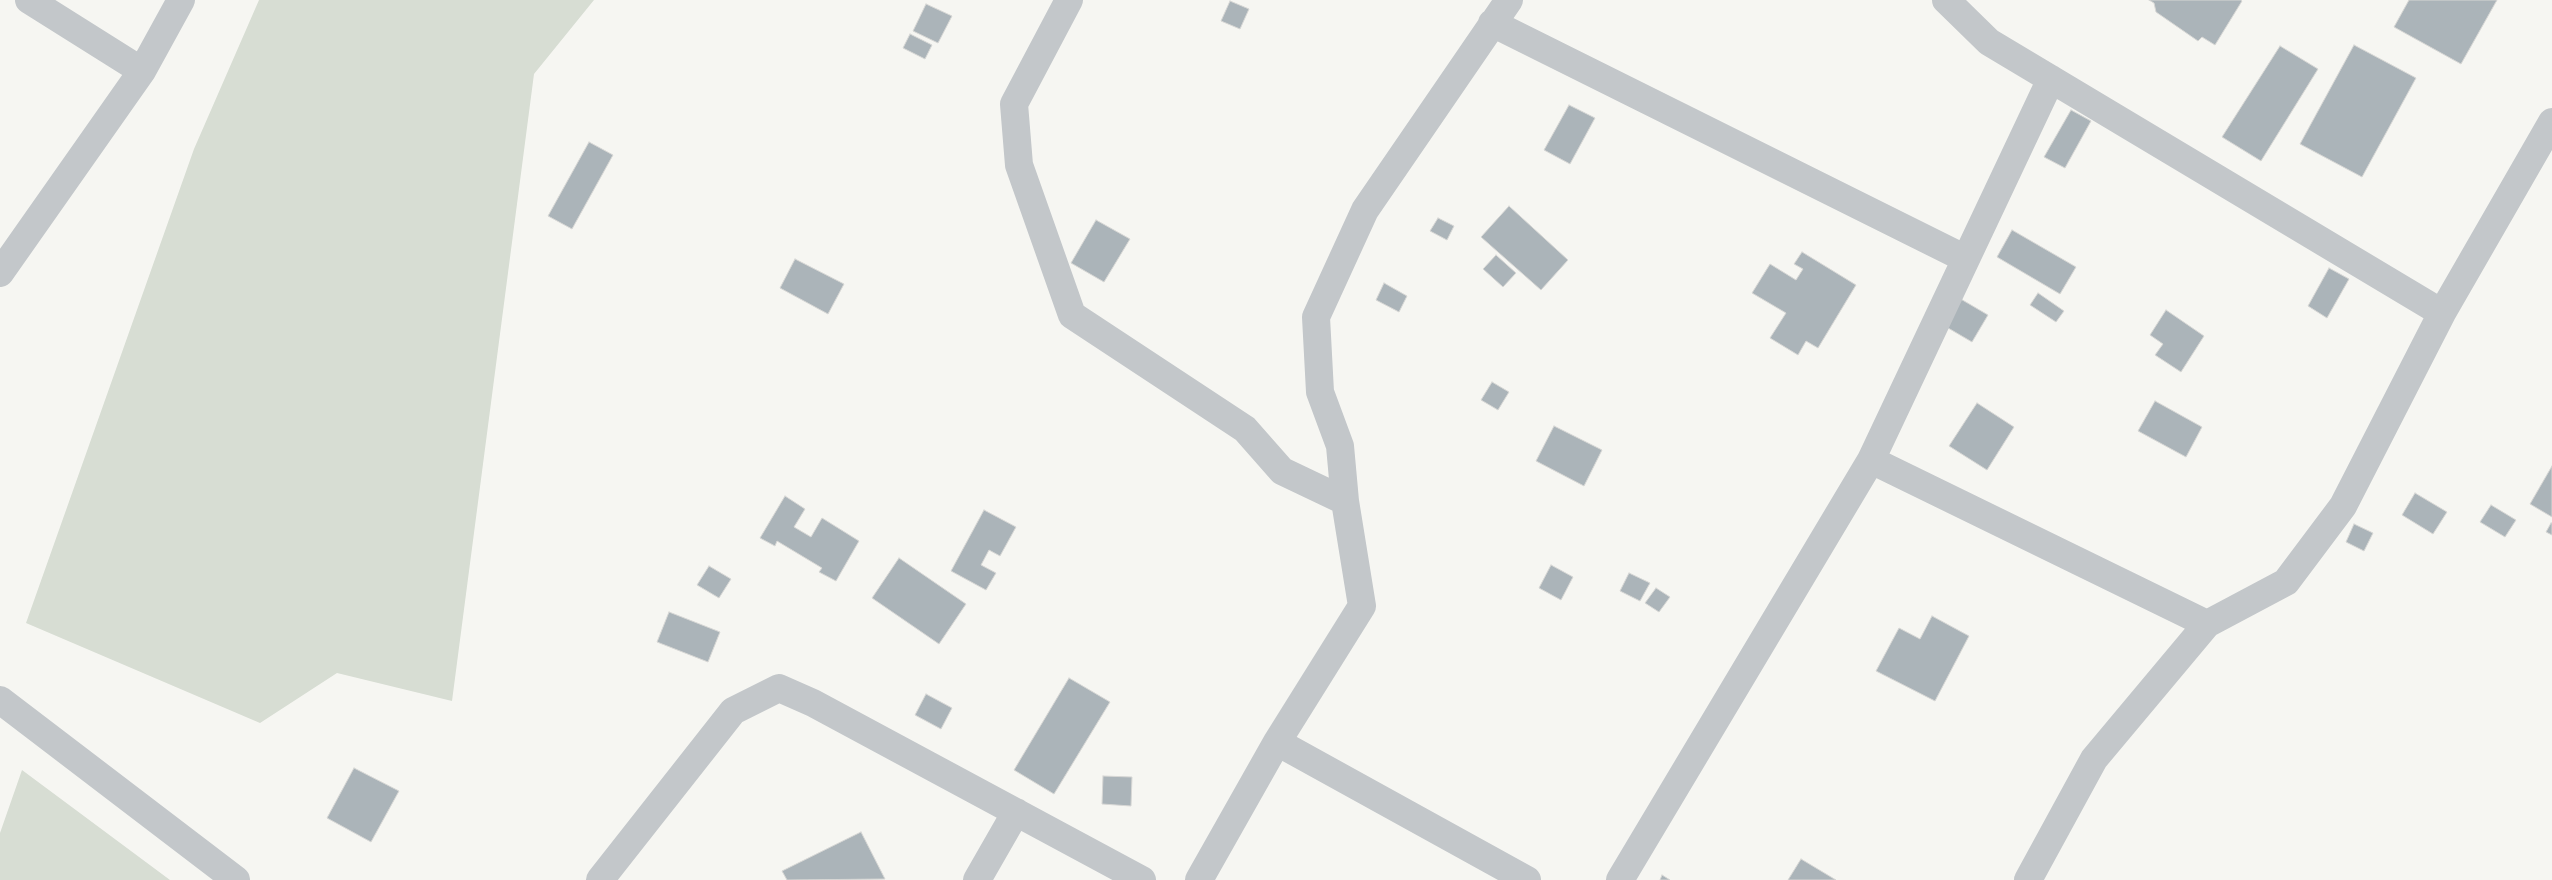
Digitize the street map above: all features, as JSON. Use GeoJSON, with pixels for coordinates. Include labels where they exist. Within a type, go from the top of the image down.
{"type":"FeatureCollection","features":[{"type":"Feature","properties":{"kind":"street"},"geometry":{"type":"LineString","coordinates":[[29,0],[142,71]]}},
{"type":"Feature","properties":{"kind":"street"},"geometry":{"type":"LineString","coordinates":[[0,272],[142,71],[181,0]]}},
{"type":"Feature","properties":{"kind":"street"},"geometry":{"type":"LineString","coordinates":[[1069,0],[1014,104],[1019,165],[1072,315],[1245,429],[1282,470],[1345,501]]}},
{"type":"Feature","properties":{"kind":"street"},"geometry":{"type":"LineString","coordinates":[[1199,880],[1276,742],[1362,606],[1345,501],[1340,446],[1320,392],[1316,317],[1365,210],[1509,0]]}},
{"type":"Feature","properties":{"kind":"street"},"geometry":{"type":"LineString","coordinates":[[1946,0],[1989,42],[2442,313]]}},
{"type":"Feature","properties":{"kind":"street"},"geometry":{"type":"LineString","coordinates":[[1492,23],[1966,259]]}},
{"type":"Feature","properties":{"kind":"street"},"geometry":{"type":"LineString","coordinates":[[1620,880],[1871,460],[2051,78]]}},
{"type":"Feature","properties":{"kind":"street"},"geometry":{"type":"LineString","coordinates":[[2028,880],[2094,759],[2207,624],[2286,582],[2342,506],[2442,313],[2552,122]]}},
{"type":"Feature","properties":{"kind":"street"},"geometry":{"type":"LineString","coordinates":[[1871,460],[2207,624]]}},
{"type":"Feature","properties":{"kind":"street"},"geometry":{"type":"LineString","coordinates":[[600,880],[733,711],[779,688],[812,703],[1142,880]]}},
{"type":"Feature","properties":{"kind":"street"},"geometry":{"type":"LineString","coordinates":[[0,700],[221,876]]}},
{"type":"Feature","properties":{"kind":"street"},"geometry":{"type":"LineString","coordinates":[[1276,742],[1527,880]]}},
{"type":"Feature","properties":{"kind":"street"},"geometry":{"type":"LineString","coordinates":[[977,880],[1016,812]]}},
{"type":"Feature","properties":{"kind":"shaded area"},"geometry":{"type":"Polygon","coordinates":[[[259,0],[594,0],[534,74],[452,701],[337,673],[260,723],[26,623],[194,149],[259,0]]]}},
{"type":"Feature","properties":{"kind":"shaded area"},"geometry":{"type":"Polygon","coordinates":[[[22,770],[170,880],[0,880],[0,833],[22,770]]]}},
{"type":"Feature","properties":{"kind":"building"},"geometry":{"type":"Polygon","coordinates":[[[2149,0],[2242,1],[2215,45],[2202,37],[2198,41],[2156,12],[2154,3],[2149,0]]]}},
{"type":"Feature","properties":{"kind":"building"},"geometry":{"type":"Polygon","coordinates":[[[2409,0],[2497,0],[2461,64],[2394,27],[2409,0]]]}},
{"type":"Feature","properties":{"kind":"building"},"geometry":{"type":"Polygon","coordinates":[[[1230,1],[1249,9],[1240,29],[1221,21],[1230,1]]]}},
{"type":"Feature","properties":{"kind":"building"},"geometry":{"type":"Polygon","coordinates":[[[926,4],[952,16],[938,43],[913,31],[926,4]]]}},
{"type":"Feature","properties":{"kind":"building"},"geometry":{"type":"Polygon","coordinates":[[[910,34],[932,45],[925,59],[903,48],[910,34]]]}},
{"type":"Feature","properties":{"kind":"building"},"geometry":{"type":"Polygon","coordinates":[[[2354,45],[2416,78],[2362,177],[2300,144],[2354,45]]]}},
{"type":"Feature","properties":{"kind":"building"},"geometry":{"type":"Polygon","coordinates":[[[2280,46],[2318,69],[2261,161],[2222,137],[2280,46]]]}},
{"type":"Feature","properties":{"kind":"building"},"geometry":{"type":"Polygon","coordinates":[[[1569,105],[1595,118],[1570,164],[1544,150],[1569,105]]]}},
{"type":"Feature","properties":{"kind":"building"},"geometry":{"type":"Polygon","coordinates":[[[2071,110],[2091,121],[2065,168],[2044,157],[2071,110]]]}},
{"type":"Feature","properties":{"kind":"building"},"geometry":{"type":"Polygon","coordinates":[[[589,142],[613,155],[572,229],[548,216],[589,142]]]}},
{"type":"Feature","properties":{"kind":"building"},"geometry":{"type":"Polygon","coordinates":[[[1509,206],[1568,260],[1541,290],[1481,237],[1509,206]]]}},
{"type":"Feature","properties":{"kind":"building"},"geometry":{"type":"Polygon","coordinates":[[[1438,218],[1454,226],[1447,240],[1430,231],[1438,218]]]}},
{"type":"Feature","properties":{"kind":"building"},"geometry":{"type":"Polygon","coordinates":[[[1096,220],[1130,239],[1104,282],[1071,263],[1096,220]]]}},
{"type":"Feature","properties":{"kind":"building"},"geometry":{"type":"Polygon","coordinates":[[[2012,230],[2076,267],[2060,294],[1997,257],[2012,230]]]}},
{"type":"Feature","properties":{"kind":"building"},"geometry":{"type":"Polygon","coordinates":[[[1802,252],[1856,285],[1818,348],[1806,341],[1798,355],[1770,338],[1786,313],[1752,293],[1770,264],[1796,280],[1803,269],[1794,264],[1802,252]]]}},
{"type":"Feature","properties":{"kind":"building"},"geometry":{"type":"Polygon","coordinates":[[[1496,255],[1516,273],[1503,287],[1483,269],[1496,255]]]}},
{"type":"Feature","properties":{"kind":"building"},"geometry":{"type":"Polygon","coordinates":[[[795,259],[844,284],[828,314],[780,288],[795,259]]]}},
{"type":"Feature","properties":{"kind":"building"},"geometry":{"type":"Polygon","coordinates":[[[2329,268],[2349,279],[2327,318],[2308,306],[2329,268]]]}},
{"type":"Feature","properties":{"kind":"building"},"geometry":{"type":"Polygon","coordinates":[[[1384,283],[1407,296],[1399,312],[1376,300],[1384,283]]]}},
{"type":"Feature","properties":{"kind":"building"},"geometry":{"type":"Polygon","coordinates":[[[2038,293],[2064,311],[2056,322],[2030,305],[2038,293]]]}},
{"type":"Feature","properties":{"kind":"building"},"geometry":{"type":"Polygon","coordinates":[[[1959,298],[1988,315],[1972,342],[1943,325],[1959,298]]]}},
{"type":"Feature","properties":{"kind":"building"},"geometry":{"type":"Polygon","coordinates":[[[2166,310],[2204,336],[2181,372],[2155,355],[2163,344],[2150,335],[2166,310]]]}},
{"type":"Feature","properties":{"kind":"building"},"geometry":{"type":"Polygon","coordinates":[[[1492,382],[1509,392],[1498,410],[1481,400],[1492,382]]]}},
{"type":"Feature","properties":{"kind":"building"},"geometry":{"type":"Polygon","coordinates":[[[2155,401],[2202,427],[2186,457],[2138,431],[2155,401]]]}},
{"type":"Feature","properties":{"kind":"building"},"geometry":{"type":"Polygon","coordinates":[[[1977,403],[2014,427],[1987,470],[1949,446],[1977,403]]]}},
{"type":"Feature","properties":{"kind":"building"},"geometry":{"type":"Polygon","coordinates":[[[1554,426],[1602,450],[1584,486],[1536,461],[1554,426]]]}},
{"type":"Feature","properties":{"kind":"building"},"geometry":{"type":"Polygon","coordinates":[[[2552,466],[2552,517],[2530,504],[2552,466]]]}},
{"type":"Feature","properties":{"kind":"building"},"geometry":{"type":"Polygon","coordinates":[[[2415,493],[2447,512],[2433,534],[2402,515],[2415,493]]]}},
{"type":"Feature","properties":{"kind":"building"},"geometry":{"type":"Polygon","coordinates":[[[785,496],[805,509],[794,527],[811,537],[822,518],[859,541],[836,581],[819,572],[822,568],[777,541],[775,546],[760,538],[785,496]]]}},
{"type":"Feature","properties":{"kind":"building"},"geometry":{"type":"Polygon","coordinates":[[[2491,505],[2516,520],[2505,537],[2480,522],[2491,505]]]}},
{"type":"Feature","properties":{"kind":"building"},"geometry":{"type":"Polygon","coordinates":[[[984,510],[1016,527],[1000,556],[989,550],[981,565],[996,573],[986,590],[951,571],[984,510]]]}},
{"type":"Feature","properties":{"kind":"building"},"geometry":{"type":"Polygon","coordinates":[[[2552,523],[2552,535],[2546,532],[2552,523]]]}},
{"type":"Feature","properties":{"kind":"building"},"geometry":{"type":"Polygon","coordinates":[[[2354,524],[2373,533],[2364,551],[2346,542],[2354,524]]]}},
{"type":"Feature","properties":{"kind":"building"},"geometry":{"type":"Polygon","coordinates":[[[899,558],[966,604],[939,644],[872,598],[899,558]]]}},
{"type":"Feature","properties":{"kind":"building"},"geometry":{"type":"Polygon","coordinates":[[[1551,565],[1573,577],[1561,600],[1539,588],[1551,565]]]}},
{"type":"Feature","properties":{"kind":"building"},"geometry":{"type":"Polygon","coordinates":[[[709,566],[731,579],[719,598],[697,585],[709,566]]]}},
{"type":"Feature","properties":{"kind":"building"},"geometry":{"type":"Polygon","coordinates":[[[1629,573],[1650,583],[1640,601],[1620,591],[1629,573]]]}},
{"type":"Feature","properties":{"kind":"building"},"geometry":{"type":"Polygon","coordinates":[[[1656,588],[1670,597],[1659,612],[1645,603],[1656,588]]]}},
{"type":"Feature","properties":{"kind":"building"},"geometry":{"type":"Polygon","coordinates":[[[669,612],[720,632],[708,662],[657,642],[669,612]]]}},
{"type":"Feature","properties":{"kind":"building"},"geometry":{"type":"Polygon","coordinates":[[[1932,616],[1969,636],[1935,701],[1876,671],[1899,628],[1920,639],[1932,616]]]}},
{"type":"Feature","properties":{"kind":"building"},"geometry":{"type":"Polygon","coordinates":[[[1069,678],[1110,702],[1054,794],[1014,770],[1069,678]]]}},
{"type":"Feature","properties":{"kind":"building"},"geometry":{"type":"Polygon","coordinates":[[[926,694],[952,708],[941,729],[915,715],[926,694]]]}},
{"type":"Feature","properties":{"kind":"building"},"geometry":{"type":"Polygon","coordinates":[[[354,768],[399,791],[371,842],[327,818],[354,768]]]}},
{"type":"Feature","properties":{"kind":"building"},"geometry":{"type":"Polygon","coordinates":[[[1103,776],[1132,777],[1131,806],[1102,804],[1103,776]]]}},
{"type":"Feature","properties":{"kind":"building"},"geometry":{"type":"Polygon","coordinates":[[[861,832],[885,879],[787,880],[782,871],[861,832]]]}},
{"type":"Feature","properties":{"kind":"building"},"geometry":{"type":"Polygon","coordinates":[[[1801,859],[1836,880],[1788,880],[1801,859]]]}},
{"type":"Feature","properties":{"kind":"building"},"geometry":{"type":"Polygon","coordinates":[[[1662,875],[1670,880],[1660,880],[1662,875]]]}}]}
